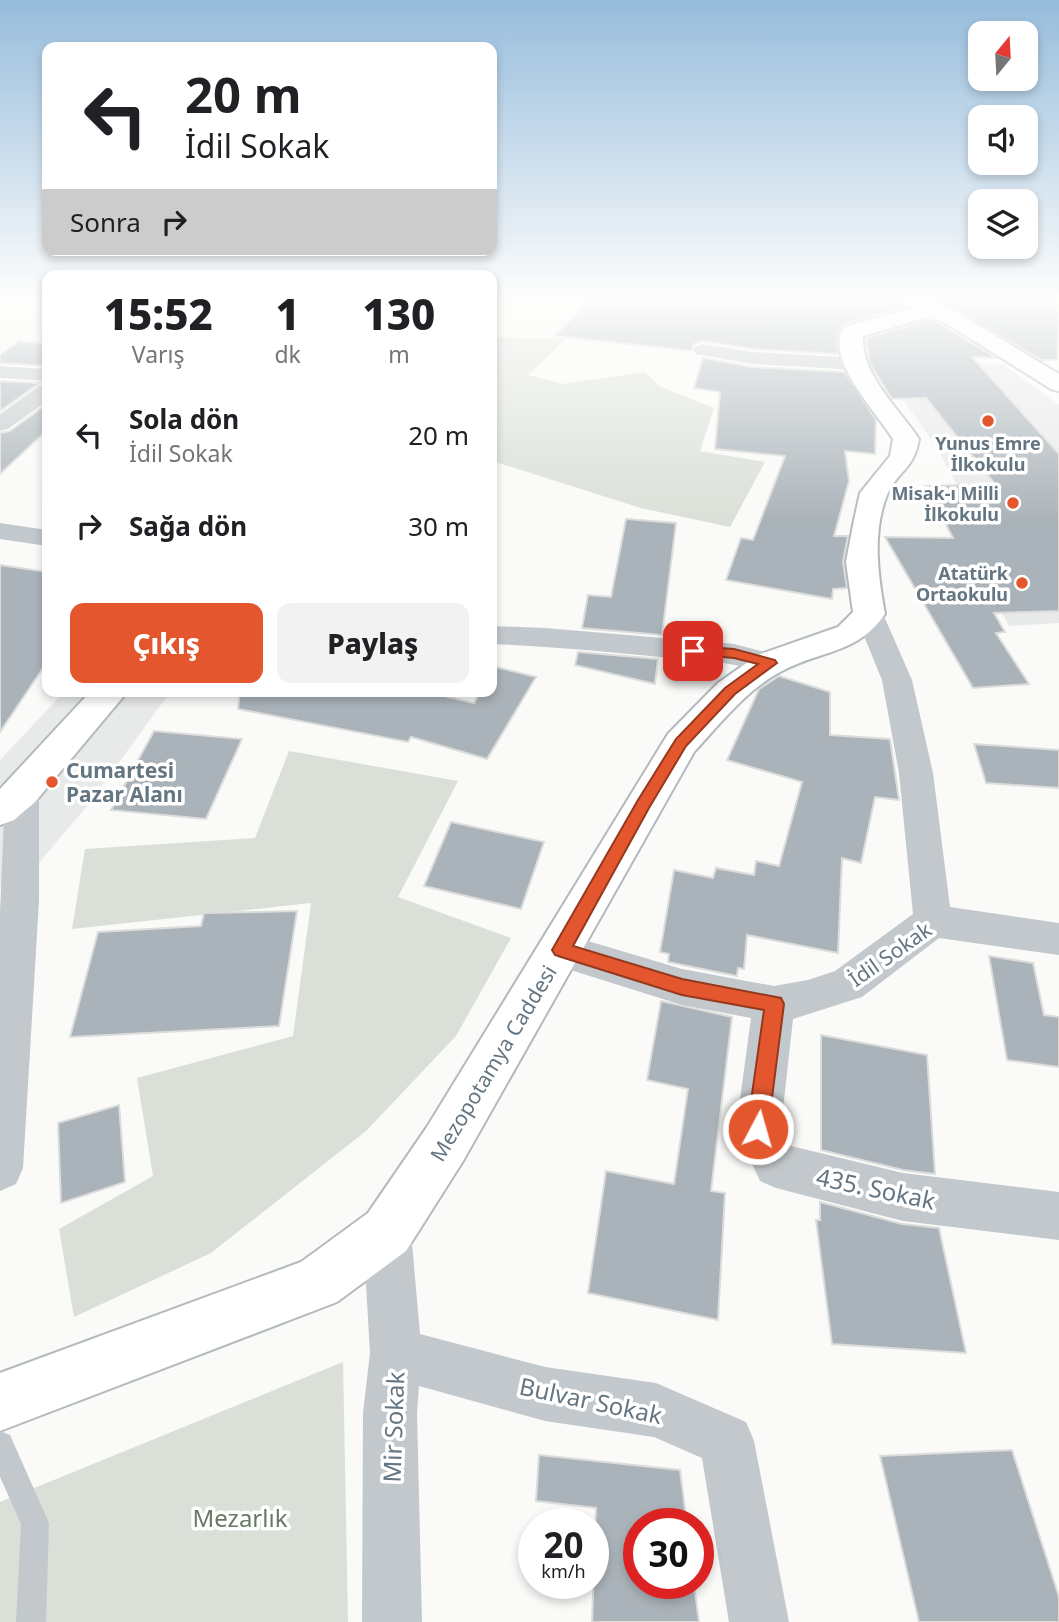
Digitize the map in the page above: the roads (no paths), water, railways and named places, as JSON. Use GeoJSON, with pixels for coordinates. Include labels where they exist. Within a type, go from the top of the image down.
{"type":"FeatureCollection","features":[{"type":"Feature","properties":{"kind":"street"},"geometry":{"type":"LineString","coordinates":[[860,371],[906,439],[903,457],[874,493],[861,562],[869,614],[897,680],[914,760],[933,921]]}},
{"type":"Feature","properties":{"kind":"street"},"geometry":{"type":"LineString","coordinates":[[0,372],[42,375]]}},
{"type":"Feature","properties":{"kind":"street"},"geometry":{"type":"LineString","coordinates":[[0,424],[42,395]]}},
{"type":"Feature","properties":{"kind":"street"},"geometry":{"type":"LineString","coordinates":[[0,531],[42,537]]}},
{"type":"Feature","properties":{"kind":"street","name":"Mezopotamya Caddesi"},"geometry":{"type":"LineString","coordinates":[[0,1402],[318,1283],[387,1232],[445,1144],[681,743],[730,691],[770,663],[849,634],[869,614]]}},
{"type":"Feature","properties":{"kind":"street"},"geometry":{"type":"LineString","coordinates":[[497,635],[734,654],[770,663]]}},
{"type":"Feature","properties":{"kind":"street"},"geometry":{"type":"LineString","coordinates":[[0,1168],[20,901],[11,801],[106,697]]}},
{"type":"Feature","properties":{"kind":"street","name":"İdil Sokak"},"geometry":{"type":"LineString","coordinates":[[561,950],[682,987],[774,1004],[808,998],[848,985],[933,921],[1059,939]]}},
{"type":"Feature","properties":{"kind":"street","name":"435. Sokak"},"geometry":{"type":"LineString","coordinates":[[774,1004],[758,1129],[776,1165],[903,1197],[1059,1216]]}},
{"type":"Feature","properties":{"kind":"street","name":"Mir Sokak"},"geometry":{"type":"LineString","coordinates":[[387,1232],[396,1353],[390,1413],[393,1622]]}},
{"type":"Feature","properties":{"kind":"street","name":"Bulvar Sokak"},"geometry":{"type":"LineString","coordinates":[[396,1353],[545,1394],[656,1410],[727,1441],[759,1622]]}},
{"type":"Feature","properties":{"kind":"lane"},"geometry":{"type":"LineString","coordinates":[[0,1445],[35,1523],[31,1622]]}},
{"type":"Feature","properties":{"kind":"place","name":"Yunus Emre İlkokulu"},"geometry":{"type":"Point","coordinates":[988,421]}},
{"type":"Feature","properties":{"kind":"place","name":"Misak-ı Milli İlkokulu"},"geometry":{"type":"Point","coordinates":[1013,503]}},
{"type":"Feature","properties":{"kind":"place","name":"Atatürk Ortaokulu"},"geometry":{"type":"Point","coordinates":[1022,583]}},
{"type":"Feature","properties":{"kind":"place","name":"Cumartesi Pazar Alanı"},"geometry":{"type":"Point","coordinates":[52,782]}},
{"type":"Feature","properties":{"kind":"park label","name":"Mezarlık"},"geometry":{"type":"Point","coordinates":[240,1517]}}]}
